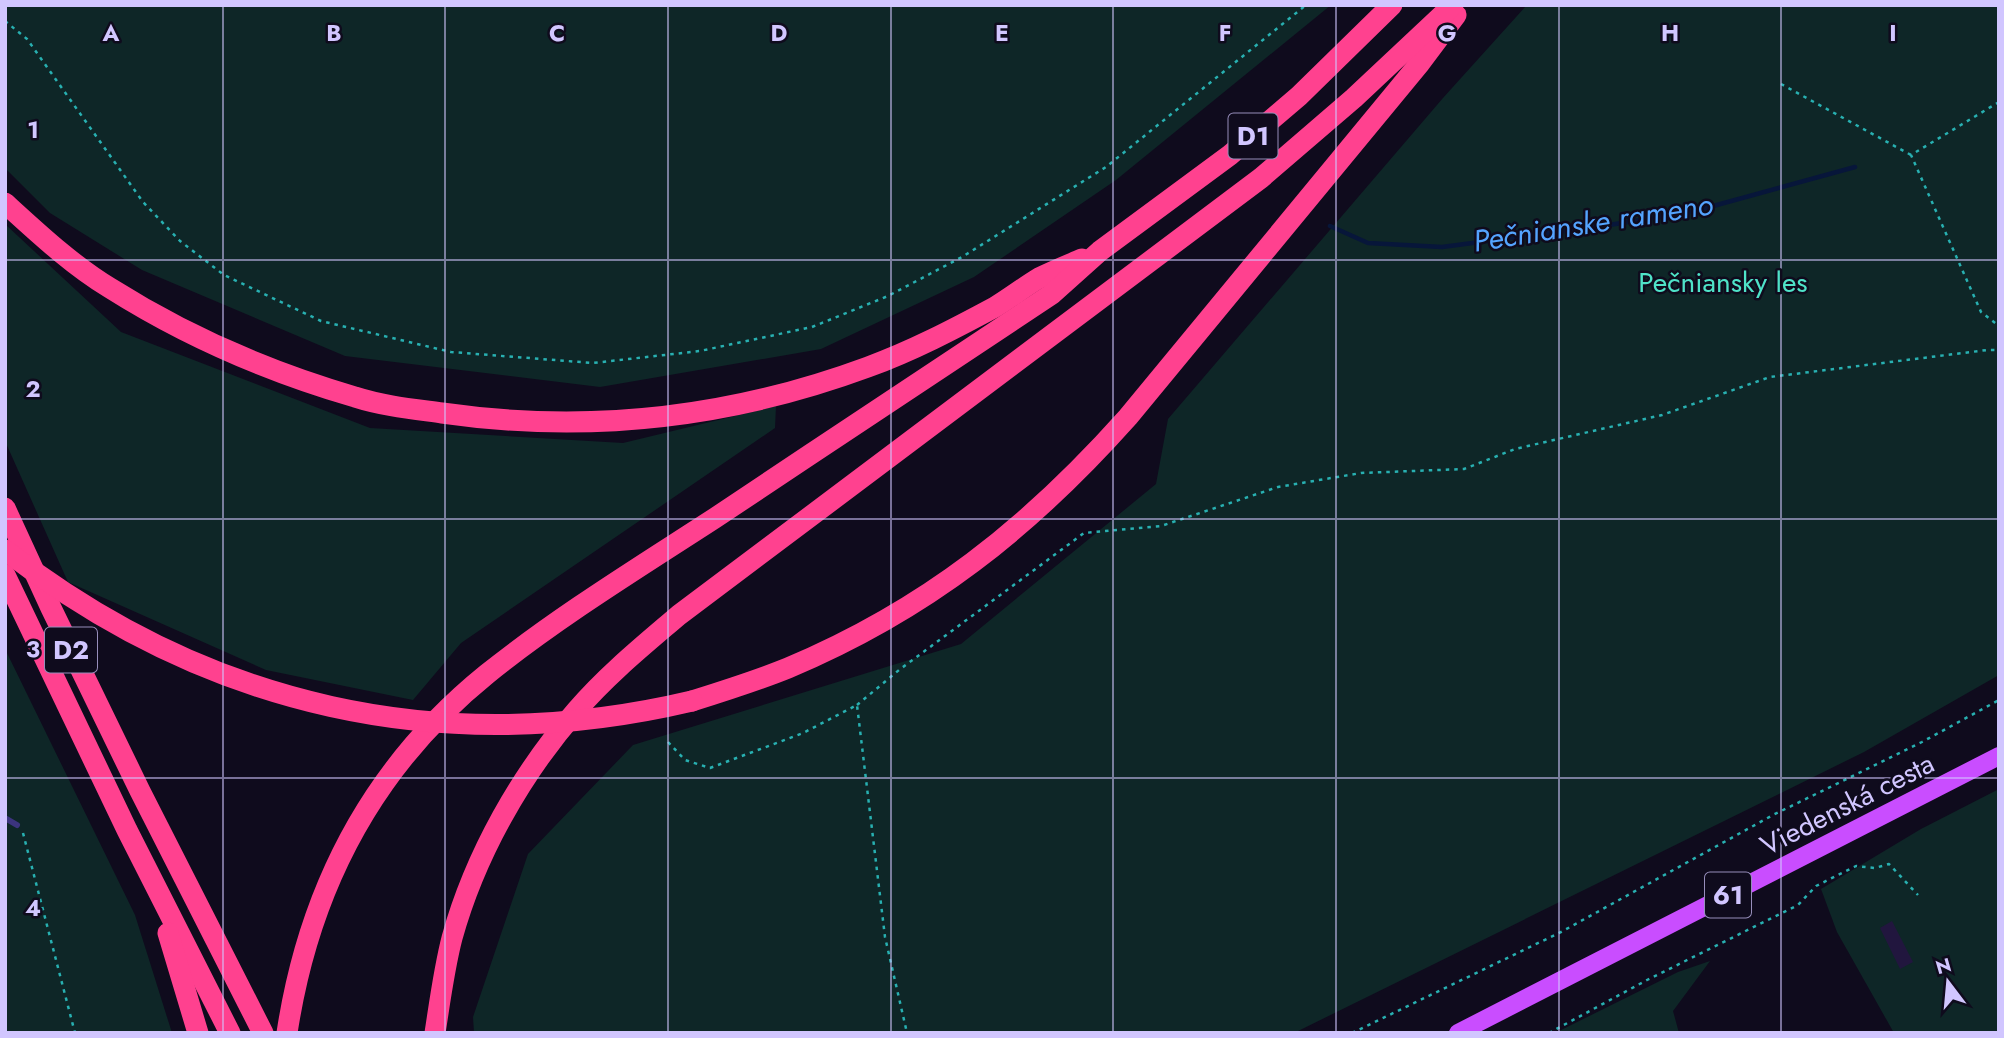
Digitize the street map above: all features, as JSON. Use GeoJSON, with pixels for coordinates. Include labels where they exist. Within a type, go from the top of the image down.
{"type":"FeatureCollection","features":[{"type":"Feature","properties":{"kind":"highway","name":"D1"},"geometry":{"type":"LineString","coordinates":[[1100,251],[1240,147],[1299,96],[1392,5]]}},
{"type":"Feature","properties":{"kind":"highway"},"geometry":{"type":"LineString","coordinates":[[435,1033],[452,941],[463,904],[502,818],[526,778],[579,708],[679,615],[1261,178],[1354,98],[1453,5]]}},
{"type":"Feature","properties":{"kind":"highway"},"geometry":{"type":"LineString","coordinates":[[5,550],[62,592],[126,631],[166,651],[248,684],[340,709],[433,723],[520,726],[606,718],[692,701],[786,669],[898,614],[948,582],[993,549],[1087,463],[1420,63],[1463,5]]}},
{"type":"Feature","properties":{"kind":"highway"},"geometry":{"type":"LineString","coordinates":[[5,203],[51,244],[107,287],[204,340],[280,372],[357,398],[399,407],[515,421],[613,422],[708,411],[806,388],[871,366],[921,344],[996,306],[1040,278],[1100,251]]}},
{"type":"Feature","properties":{"kind":"highway"},"geometry":{"type":"LineString","coordinates":[[287,1033],[299,965],[318,904],[333,870],[370,803],[424,734],[486,675],[568,615],[1052,294],[1100,251]]}},
{"type":"Feature","properties":{"kind":"highway","name":"D2"},"geometry":{"type":"LineString","coordinates":[[5,508],[128,767],[262,1029]]}},
{"type":"Feature","properties":{"kind":"highway","name":"D2"},"geometry":{"type":"LineString","coordinates":[[5,575],[152,881],[230,1033]]}},
{"type":"Feature","properties":{"kind":"highway"},"geometry":{"type":"LineString","coordinates":[[152,881],[198,1033]]}},
{"type":"Feature","properties":{"kind":"main road","name":"Viedenská cesta"},"geometry":{"type":"LineString","coordinates":[[1458,1033],[1999,757]]}},
{"type":"Feature","properties":{"kind":"lane"},"geometry":{"type":"LineString","coordinates":[[5,818],[17,825]]}},
{"type":"Feature","properties":{"kind":"path"},"geometry":{"type":"LineString","coordinates":[[5,21],[27,39],[143,202],[180,241],[224,275],[321,321],[451,352],[593,363],[700,351],[812,327],[888,296],[962,257],[1106,167],[1306,5]]}},
{"type":"Feature","properties":{"kind":"path"},"geometry":{"type":"LineString","coordinates":[[1781,84],[1911,155],[1981,312],[1999,326]]}},
{"type":"Feature","properties":{"kind":"path"},"geometry":{"type":"LineString","coordinates":[[1911,155],[1999,102]]}},
{"type":"Feature","properties":{"kind":"path"},"geometry":{"type":"LineString","coordinates":[[668,742],[685,760],[710,768],[803,733],[857,705],[899,670],[1084,533],[1161,526],[1278,488],[1361,473],[1464,469],[1515,449],[1662,415],[1770,377],[1987,349],[1999,350]]}},
{"type":"Feature","properties":{"kind":"path"},"geometry":{"type":"LineString","coordinates":[[1352,1033],[1562,932],[1773,815],[1999,700]]}},
{"type":"Feature","properties":{"kind":"path"},"geometry":{"type":"LineString","coordinates":[[857,705],[885,937],[907,1033]]}},
{"type":"Feature","properties":{"kind":"path"},"geometry":{"type":"LineString","coordinates":[[17,825],[23,833],[75,1033]]}},
{"type":"Feature","properties":{"kind":"path"},"geometry":{"type":"LineString","coordinates":[[1549,1033],[1647,980],[1798,905],[1816,886],[1856,866],[1875,868],[1889,864],[1917,895]]}},
{"type":"Feature","properties":{"kind":"green space"},"geometry":{"type":"Polygon","coordinates":[[[5,5],[1331,5],[1116,180],[974,277],[821,349],[600,387],[345,356],[142,270],[50,213],[5,168],[5,5]]]}},
{"type":"Feature","properties":{"kind":"green space","name":"Pečniansky les"},"geometry":{"type":"Polygon","coordinates":[[[1527,5],[1999,5],[1999,675],[1864,752],[1294,1033],[474,1033],[473,1017],[528,854],[633,745],[961,644],[1156,484],[1168,419],[1443,98],[1527,5]]]}},
{"type":"Feature","properties":{"kind":"green space"},"geometry":{"type":"Polygon","coordinates":[[[5,224],[121,332],[370,428],[623,443],[776,406],[775,428],[461,643],[413,700],[266,670],[68,582],[5,441],[5,224]]]}},
{"type":"Feature","properties":{"kind":"green space"},"geometry":{"type":"Polygon","coordinates":[[[5,649],[135,915],[172,1033],[5,1033],[5,649]]]}},
{"type":"Feature","properties":{"kind":"green space"},"geometry":{"type":"Polygon","coordinates":[[[1999,789],[1999,1033],[1894,1033],[1837,932],[1821,889],[1921,829],[1999,789]]]}},
{"type":"Feature","properties":{"kind":"green space"},"geometry":{"type":"Polygon","coordinates":[[[1710,961],[1673,1011],[1679,1033],[1555,1033],[1678,972],[1710,961]]]}},
{"type":"Feature","properties":{"kind":"building"},"geometry":{"type":"Polygon","coordinates":[[[1892,921],[1913,962],[1900,969],[1880,928],[1892,921]]]}},
{"type":"Feature","properties":{"kind":"waterway","name":"Pečnianske rameno"},"geometry":{"type":"LineString","coordinates":[[1330,226],[1368,243],[1442,247],[1695,211],[1855,167]]}}]}
